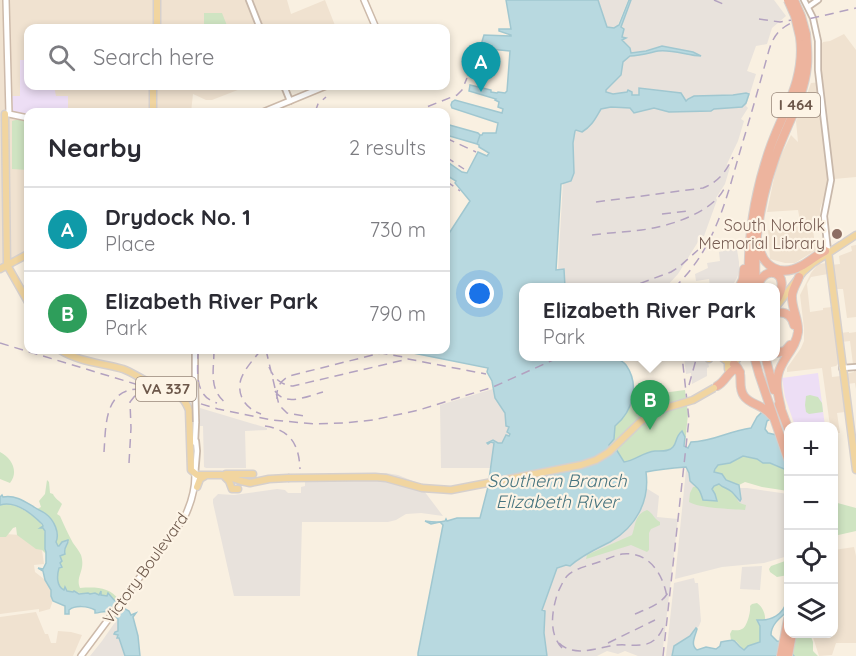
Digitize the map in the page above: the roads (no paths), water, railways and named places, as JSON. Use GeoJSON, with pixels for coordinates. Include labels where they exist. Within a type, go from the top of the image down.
{"type":"FeatureCollection","features":[{"type":"Feature","properties":{"kind":"highway","name":"I 464"},"geometry":{"type":"LineString","coordinates":[[747,283],[749,245],[756,197],[772,143],[796,86],[801,63],[803,35],[788,0]]}},
{"type":"Feature","properties":{"kind":"highway","name":"I 464"},"geometry":{"type":"LineString","coordinates":[[757,283],[756,254],[759,222],[781,140],[804,86],[808,59],[801,16],[794,0]]}},
{"type":"Feature","properties":{"kind":"highway"},"geometry":{"type":"LineString","coordinates":[[741,283],[756,197]]}},
{"type":"Feature","properties":{"kind":"highway"},"geometry":{"type":"LineString","coordinates":[[759,222],[760,252],[764,261],[772,268],[796,269],[827,252]]}},
{"type":"Feature","properties":{"kind":"highway"},"geometry":{"type":"LineString","coordinates":[[746,256],[747,283]]}},
{"type":"Feature","properties":{"kind":"highway"},"geometry":{"type":"LineString","coordinates":[[759,283],[766,274],[773,273],[779,276],[783,286],[780,294]]}},
{"type":"Feature","properties":{"kind":"highway"},"geometry":{"type":"LineString","coordinates":[[783,431],[777,377],[797,338],[798,323],[792,298],[799,277]]}},
{"type":"Feature","properties":{"kind":"highway"},"geometry":{"type":"LineString","coordinates":[[780,312],[789,315],[793,321],[794,330],[789,348],[780,352]]}},
{"type":"Feature","properties":{"kind":"highway"},"geometry":{"type":"LineString","coordinates":[[757,361],[767,403],[783,431]]}},
{"type":"Feature","properties":{"kind":"highway"},"geometry":{"type":"LineString","coordinates":[[766,361],[781,408]]}},
{"type":"Feature","properties":{"kind":"highway"},"geometry":{"type":"LineString","coordinates":[[734,362],[740,372],[741,390],[744,397],[767,403]]}},
{"type":"Feature","properties":{"kind":"highway"},"geometry":{"type":"LineString","coordinates":[[716,387],[733,370],[740,372]]}},
{"type":"Feature","properties":{"kind":"highway"},"geometry":{"type":"LineString","coordinates":[[781,656],[787,638]]}},
{"type":"Feature","properties":{"kind":"main road"},"geometry":{"type":"LineString","coordinates":[[6,0],[4,114],[8,150],[7,265],[24,295]]}},
{"type":"Feature","properties":{"kind":"main road"},"geometry":{"type":"LineString","coordinates":[[155,0],[155,24]]}},
{"type":"Feature","properties":{"kind":"main road"},"geometry":{"type":"LineString","coordinates":[[364,0],[374,24]]}},
{"type":"Feature","properties":{"kind":"main road"},"geometry":{"type":"LineString","coordinates":[[155,90],[155,108]]}},
{"type":"Feature","properties":{"kind":"main road"},"geometry":{"type":"LineString","coordinates":[[273,108],[316,90]]}},
{"type":"Feature","properties":{"kind":"main road"},"geometry":{"type":"LineString","coordinates":[[4,114],[24,117]]}},
{"type":"Feature","properties":{"kind":"main road"},"geometry":{"type":"LineString","coordinates":[[780,299],[802,270],[813,260],[856,235]]}},
{"type":"Feature","properties":{"kind":"main road"},"geometry":{"type":"LineString","coordinates":[[827,252],[856,470]]}},
{"type":"Feature","properties":{"kind":"main road"},"geometry":{"type":"LineString","coordinates":[[780,299],[799,277],[827,252]]}},
{"type":"Feature","properties":{"kind":"main road"},"geometry":{"type":"LineString","coordinates":[[0,269],[24,256]]}},
{"type":"Feature","properties":{"kind":"main road"},"geometry":{"type":"LineString","coordinates":[[799,277],[820,261],[825,260],[829,264]]}},
{"type":"Feature","properties":{"kind":"main road","name":"VA 337"},"geometry":{"type":"LineString","coordinates":[[69,354],[124,370],[181,396],[187,405],[189,414],[195,471]]}},
{"type":"Feature","properties":{"kind":"main road"},"geometry":{"type":"LineString","coordinates":[[231,480],[232,489],[238,489],[233,487],[235,481],[381,477],[422,488],[451,490],[581,465],[609,452],[653,413],[693,400],[716,387],[734,362]]}},
{"type":"Feature","properties":{"kind":"main road"},"geometry":{"type":"LineString","coordinates":[[195,471],[246,482]]}},
{"type":"Feature","properties":{"kind":"main road","name":"Victory Boulevard"},"geometry":{"type":"LineString","coordinates":[[82,656],[190,510],[197,487],[195,471]]}},
{"type":"Feature","properties":{"kind":"main road","name":"Victory Boulevard"},"geometry":{"type":"LineString","coordinates":[[190,510],[195,471]]}},
{"type":"Feature","properties":{"kind":"main road"},"geometry":{"type":"LineString","coordinates":[[197,487],[200,478],[253,474],[245,476],[246,482]]}},
{"type":"Feature","properties":{"kind":"street"},"geometry":{"type":"LineString","coordinates":[[249,0],[259,24]]}},
{"type":"Feature","properties":{"kind":"street"},"geometry":{"type":"LineString","coordinates":[[804,0],[816,26],[818,37],[818,70],[831,171],[824,219],[827,252]]}},
{"type":"Feature","properties":{"kind":"street"},"geometry":{"type":"LineString","coordinates":[[808,7],[818,0]]}},
{"type":"Feature","properties":{"kind":"street"},"geometry":{"type":"LineString","coordinates":[[286,90],[290,101]]}},
{"type":"Feature","properties":{"kind":"street"},"geometry":{"type":"LineString","coordinates":[[195,354],[195,471]]}},
{"type":"Feature","properties":{"kind":"street"},"geometry":{"type":"LineString","coordinates":[[842,368],[856,367]]}},
{"type":"Feature","properties":{"kind":"water","name":"Southern Branch Elizabeth River"},"geometry":{"type":"Polygon","coordinates":[[[506,0],[598,0],[607,27],[614,28],[619,25],[629,0],[631,0],[621,27],[624,29],[622,37],[626,38],[622,40],[630,48],[631,53],[662,46],[693,52],[701,56],[658,51],[630,56],[623,62],[621,75],[606,92],[613,94],[628,90],[632,92],[632,95],[639,95],[639,88],[681,93],[686,101],[694,96],[749,94],[742,107],[711,111],[669,112],[654,108],[634,113],[630,108],[601,109],[588,127],[582,132],[575,131],[574,173],[571,181],[561,184],[556,270],[564,269],[565,283],[519,283],[519,361],[621,361],[625,364],[633,381],[632,397],[626,413],[615,426],[614,439],[609,445],[610,448],[616,449],[624,462],[651,452],[671,449],[682,431],[685,437],[684,446],[688,448],[691,442],[751,428],[757,417],[767,407],[772,418],[767,421],[765,429],[768,433],[781,436],[784,440],[784,469],[743,456],[730,463],[718,465],[714,472],[722,474],[726,480],[739,485],[740,501],[719,484],[712,489],[717,501],[703,500],[701,493],[690,481],[686,467],[646,472],[647,483],[643,503],[627,529],[570,566],[557,568],[542,610],[545,611],[544,633],[547,656],[418,656],[443,525],[440,522],[431,524],[425,521],[480,518],[488,487],[494,443],[487,443],[493,440],[502,443],[506,435],[510,434],[507,432],[509,427],[506,426],[505,413],[495,398],[492,381],[487,372],[488,368],[418,354],[450,354],[450,232],[470,201],[455,183],[456,181],[450,177],[450,164],[467,173],[478,152],[487,156],[489,153],[479,145],[450,136],[450,125],[482,135],[483,133],[496,133],[498,123],[452,108],[451,105],[455,100],[502,113],[503,109],[498,107],[499,102],[496,99],[469,91],[470,85],[497,93],[507,91],[510,51],[480,48],[484,35],[511,36],[499,31],[499,29],[511,29],[506,0]]]}},
{"type":"Feature","properties":{"kind":"water"},"geometry":{"type":"Polygon","coordinates":[[[2,495],[20,499],[44,512],[54,523],[58,546],[68,540],[65,554],[60,556],[62,567],[59,568],[58,583],[61,588],[64,590],[65,587],[67,591],[79,594],[99,595],[101,591],[101,595],[107,596],[108,593],[131,615],[136,613],[133,617],[140,656],[125,656],[119,638],[117,638],[118,635],[114,634],[118,631],[118,619],[111,612],[95,613],[95,610],[78,607],[72,608],[69,614],[65,614],[65,606],[53,601],[43,571],[38,568],[43,569],[46,563],[45,531],[40,528],[43,526],[33,516],[17,506],[0,505],[2,495]]]}},
{"type":"Feature","properties":{"kind":"water"},"geometry":{"type":"Polygon","coordinates":[[[784,608],[784,614],[775,624],[771,635],[777,641],[782,642],[794,656],[672,656],[674,646],[690,636],[696,628],[693,643],[697,650],[706,647],[716,649],[721,642],[731,640],[744,650],[760,642],[760,626],[757,620],[776,616],[784,608]]]}},
{"type":"Feature","properties":{"kind":"railway"},"geometry":{"type":"LineString","coordinates":[[714,0],[723,4]]}},
{"type":"Feature","properties":{"kind":"railway"},"geometry":{"type":"LineString","coordinates":[[679,283],[700,257],[717,223],[769,50],[775,37],[791,23],[856,8]]}},
{"type":"Feature","properties":{"kind":"railway"},"geometry":{"type":"LineString","coordinates":[[759,19],[780,22],[792,20]]}},
{"type":"Feature","properties":{"kind":"railway"},"geometry":{"type":"LineString","coordinates":[[424,108],[457,95],[467,78]]}},
{"type":"Feature","properties":{"kind":"railway"},"geometry":{"type":"LineString","coordinates":[[316,108],[326,97]]}},
{"type":"Feature","properties":{"kind":"railway"},"geometry":{"type":"LineString","coordinates":[[450,140],[476,152]]}},
{"type":"Feature","properties":{"kind":"railway"},"geometry":{"type":"LineString","coordinates":[[596,202],[703,188],[721,176],[733,157]]}},
{"type":"Feature","properties":{"kind":"railway"},"geometry":{"type":"LineString","coordinates":[[450,160],[464,169]]}},
{"type":"Feature","properties":{"kind":"railway"},"geometry":{"type":"LineString","coordinates":[[450,184],[460,191]]}},
{"type":"Feature","properties":{"kind":"railway"},"geometry":{"type":"LineString","coordinates":[[592,235],[642,230],[677,222],[714,202],[725,187]]}},
{"type":"Feature","properties":{"kind":"railway"},"geometry":{"type":"LineString","coordinates":[[662,214],[689,211]]}},
{"type":"Feature","properties":{"kind":"railway"},"geometry":{"type":"LineString","coordinates":[[641,283],[671,272],[698,250]]}},
{"type":"Feature","properties":{"kind":"railway"},"geometry":{"type":"LineString","coordinates":[[0,343],[24,350]]}},
{"type":"Feature","properties":{"kind":"railway"},"geometry":{"type":"LineString","coordinates":[[36,354],[218,409],[272,420],[315,424],[373,420],[419,410],[493,387],[551,361]]}},
{"type":"Feature","properties":{"kind":"railway"},"geometry":{"type":"LineString","coordinates":[[198,354],[200,388],[209,400],[217,403]]}},
{"type":"Feature","properties":{"kind":"railway"},"geometry":{"type":"LineString","coordinates":[[214,354],[213,380],[217,393],[227,404]]}},
{"type":"Feature","properties":{"kind":"railway"},"geometry":{"type":"LineString","coordinates":[[258,354],[241,379],[240,391],[243,401],[251,409],[261,414]]}},
{"type":"Feature","properties":{"kind":"railway"},"geometry":{"type":"LineString","coordinates":[[267,354],[279,405],[287,413],[305,416]]}},
{"type":"Feature","properties":{"kind":"railway"},"geometry":{"type":"LineString","coordinates":[[277,399],[279,385],[289,376],[377,354]]}},
{"type":"Feature","properties":{"kind":"railway"},"geometry":{"type":"LineString","coordinates":[[387,354],[404,357]]}},
{"type":"Feature","properties":{"kind":"railway"},"geometry":{"type":"LineString","coordinates":[[269,367],[278,381],[293,386],[408,359],[486,374]]}},
{"type":"Feature","properties":{"kind":"railway"},"geometry":{"type":"LineString","coordinates":[[663,656],[689,419],[683,361]]}},
{"type":"Feature","properties":{"kind":"railway"},"geometry":{"type":"LineString","coordinates":[[689,385],[696,361]]}},
{"type":"Feature","properties":{"kind":"railway"},"geometry":{"type":"LineString","coordinates":[[104,452],[105,430],[114,401],[120,394],[142,389]]}},
{"type":"Feature","properties":{"kind":"railway"},"geometry":{"type":"LineString","coordinates":[[129,463],[130,402],[138,392],[151,390]]}},
{"type":"Feature","properties":{"kind":"railway"},"geometry":{"type":"LineString","coordinates":[[275,391],[279,396],[291,399],[304,398],[323,392]]}},
{"type":"Feature","properties":{"kind":"railway"},"geometry":{"type":"LineString","coordinates":[[265,426],[281,431],[292,440],[298,453],[300,469]]}},
{"type":"Feature","properties":{"kind":"railway"},"geometry":{"type":"LineString","coordinates":[[562,648],[553,628],[554,606],[564,580],[577,570],[622,554],[640,556],[658,572],[667,597]]}},
{"type":"Feature","properties":{"kind":"railway"},"geometry":{"type":"LineString","coordinates":[[635,614],[660,601],[670,588]]}},
{"type":"Feature","properties":{"kind":"railway"},"geometry":{"type":"LineString","coordinates":[[608,643],[655,620]]}},
{"type":"Feature","properties":{"kind":"railway"},"geometry":{"type":"LineString","coordinates":[[559,643],[576,651],[618,645],[642,645],[655,640],[665,623]]}},
{"type":"Feature","properties":{"kind":"place","name":"Drydock No. 1"},"geometry":{"type":"Point","coordinates":[481,92]}},
{"type":"Feature","properties":{"kind":"place","name":"South Norfolk Memorial Library"},"geometry":{"type":"Point","coordinates":[837,234]}},
{"type":"Feature","properties":{"kind":"place","name":"Elizabeth River Park"},"geometry":{"type":"Point","coordinates":[650,430]}}]}
